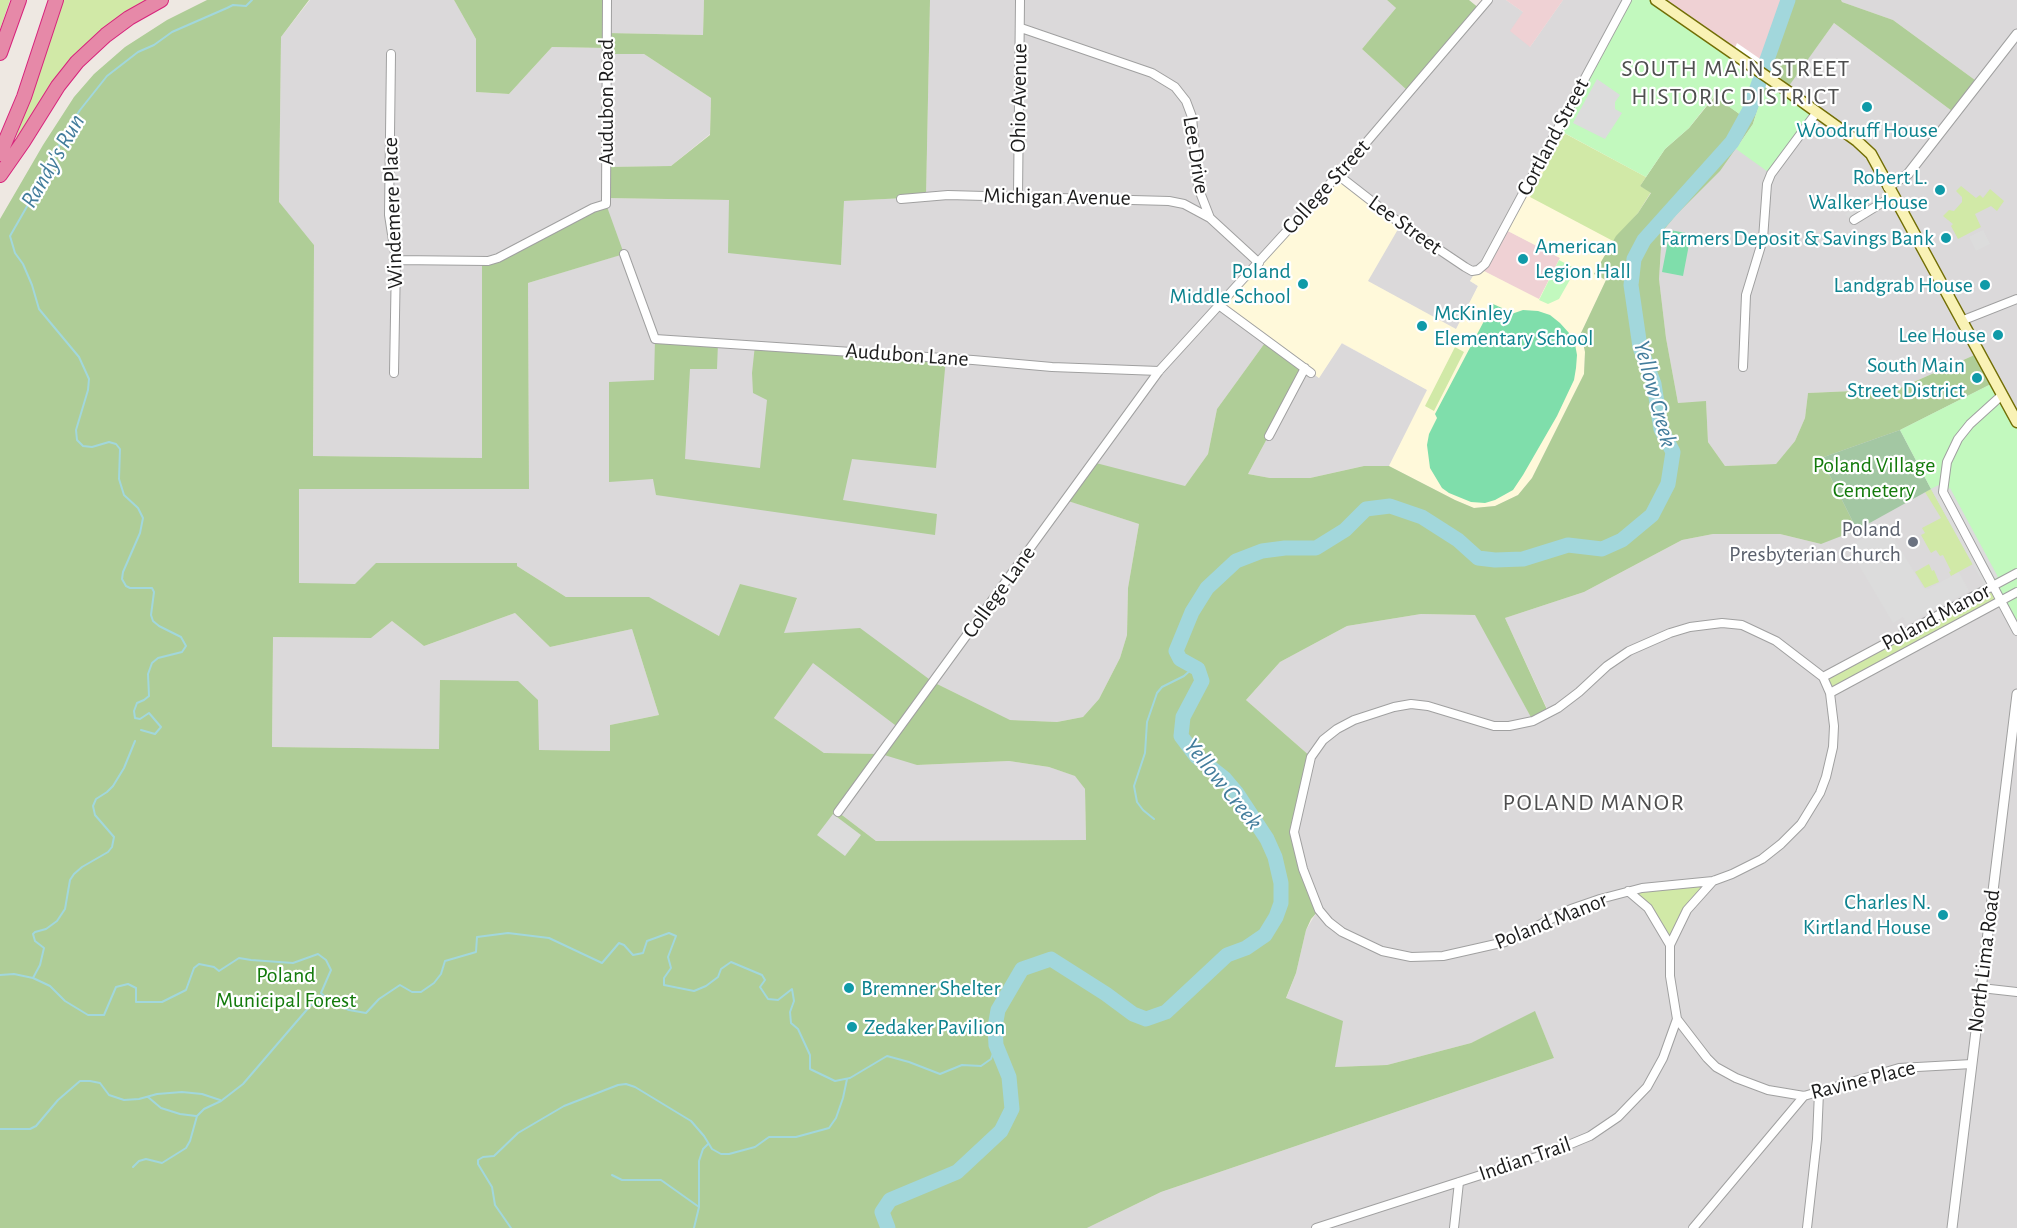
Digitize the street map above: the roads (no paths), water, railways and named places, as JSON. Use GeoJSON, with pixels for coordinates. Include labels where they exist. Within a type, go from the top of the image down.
{"type":"FeatureCollection","features":[{"type":"Feature","properties":{"kind":"highway"},"geometry":{"type":"LineString","coordinates":[[0,53],[19,0]]}},
{"type":"Feature","properties":{"kind":"highway"},"geometry":{"type":"LineString","coordinates":[[0,154],[28,87],[56,0]]}},
{"type":"Feature","properties":{"kind":"highway"},"geometry":{"type":"LineString","coordinates":[[0,175],[58,86],[77,62],[121,24],[161,0]]}},
{"type":"Feature","properties":{"kind":"main road"},"geometry":{"type":"LineString","coordinates":[[1656,0],[1778,84],[1857,141],[1871,154],[2017,422]]}},
{"type":"Feature","properties":{"kind":"street","name":"Audubon Road"},"geometry":{"type":"LineString","coordinates":[[396,260],[488,261],[498,258],[593,208],[606,204],[607,0]]}},
{"type":"Feature","properties":{"kind":"street","name":"Ohio Avenue"},"geometry":{"type":"LineString","coordinates":[[1018,196],[1020,0]]}},
{"type":"Feature","properties":{"kind":"street","name":"College Street"},"geometry":{"type":"LineString","coordinates":[[1159,371],[1338,175],[1488,0]]}},
{"type":"Feature","properties":{"kind":"street","name":"Cortland Street"},"geometry":{"type":"LineString","coordinates":[[1476,271],[1485,264],[1627,0]]}},
{"type":"Feature","properties":{"kind":"street","name":"Lee Drive"},"geometry":{"type":"LineString","coordinates":[[1021,28],[1152,73],[1175,87],[1186,101],[1192,117],[1198,187],[1210,218],[1259,263]]}},
{"type":"Feature","properties":{"kind":"street"},"geometry":{"type":"LineString","coordinates":[[1854,220],[1891,192],[1908,174],[2017,34]]}},
{"type":"Feature","properties":{"kind":"street","name":"Windemere Place"},"geometry":{"type":"LineString","coordinates":[[391,54],[389,215],[396,260],[394,373]]}},
{"type":"Feature","properties":{"kind":"street"},"geometry":{"type":"LineString","coordinates":[[1743,367],[1746,295],[1763,239],[1767,184],[1771,174],[1817,112]]}},
{"type":"Feature","properties":{"kind":"street","name":"Lee Street"},"geometry":{"type":"LineString","coordinates":[[1338,175],[1401,224],[1465,267],[1476,271]]}},
{"type":"Feature","properties":{"kind":"street","name":"Michigan Avenue"},"geometry":{"type":"LineString","coordinates":[[901,199],[948,195],[1169,201],[1184,204],[1210,218]]}},
{"type":"Feature","properties":{"kind":"street","name":"Audubon Lane"},"geometry":{"type":"LineString","coordinates":[[624,254],[655,339],[982,360],[1052,367],[1159,371]]}},
{"type":"Feature","properties":{"kind":"street"},"geometry":{"type":"LineString","coordinates":[[1961,321],[2017,298]]}},
{"type":"Feature","properties":{"kind":"street"},"geometry":{"type":"LineString","coordinates":[[1220,306],[1308,370],[1269,436]]}},
{"type":"Feature","properties":{"kind":"street","name":"College Lane"},"geometry":{"type":"LineString","coordinates":[[838,812],[1159,371]]}},
{"type":"Feature","properties":{"kind":"street"},"geometry":{"type":"LineString","coordinates":[[2002,395],[1970,424],[1958,440],[1947,462],[1943,492],[2017,631]]}},
{"type":"Feature","properties":{"kind":"street","name":"Poland Manor"},"geometry":{"type":"LineString","coordinates":[[1823,677],[2017,573]]}},
{"type":"Feature","properties":{"kind":"street","name":"Poland Manor"},"geometry":{"type":"LineString","coordinates":[[1830,693],[2017,592]]}},
{"type":"Feature","properties":{"kind":"street","name":"Poland Manor"},"geometry":{"type":"LineString","coordinates":[[1707,624],[1734,624],[1756,631],[1776,641],[1823,677],[1830,693],[1834,726],[1833,747],[1826,777],[1810,812],[1789,838],[1762,859],[1713,881],[1662,885],[1628,891],[1571,909],[1505,942],[1461,953],[1411,957],[1382,951],[1342,932],[1319,910],[1303,870],[1294,832],[1311,757],[1323,740],[1354,720],[1401,705],[1428,706],[1494,726],[1509,726],[1533,721],[1558,708],[1607,666],[1629,651],[1670,633],[1707,624]]}},
{"type":"Feature","properties":{"kind":"street","name":"North Lima Road"},"geometry":{"type":"LineString","coordinates":[[1952,1228],[2017,694]]}},
{"type":"Feature","properties":{"kind":"street","name":"Ravine Place"},"geometry":{"type":"LineString","coordinates":[[1713,881],[1687,910],[1670,945],[1670,976],[1677,1019],[1699,1048],[1720,1069],[1750,1084],[1804,1096],[1899,1068],[1972,1064]]}},
{"type":"Feature","properties":{"kind":"street"},"geometry":{"type":"LineString","coordinates":[[1628,891],[1648,908],[1670,945]]}},
{"type":"Feature","properties":{"kind":"street"},"geometry":{"type":"LineString","coordinates":[[1981,988],[2017,992]]}},
{"type":"Feature","properties":{"kind":"street","name":"Indian Trail"},"geometry":{"type":"LineString","coordinates":[[1317,1228],[1570,1145],[1607,1125],[1628,1108],[1647,1087],[1663,1058],[1677,1019]]}},
{"type":"Feature","properties":{"kind":"street"},"geometry":{"type":"LineString","coordinates":[[1807,1228],[1817,1138],[1819,1092]]}},
{"type":"Feature","properties":{"kind":"street"},"geometry":{"type":"LineString","coordinates":[[1693,1228],[1804,1096]]}},
{"type":"Feature","properties":{"kind":"street"},"geometry":{"type":"LineString","coordinates":[[1454,1228],[1459,1182]]}},
{"type":"Feature","properties":{"kind":"waterway","name":"Randy's Run"},"geometry":{"type":"LineString","coordinates":[[141,730],[155,734],[161,727],[149,713],[140,719],[135,718],[134,711],[137,703],[149,696],[148,674],[152,663],[158,658],[182,652],[186,646],[181,637],[153,621],[151,615],[154,592],[152,588],[130,588],[122,579],[140,533],[143,518],[138,508],[124,495],[119,479],[120,449],[116,444],[109,442],[92,447],[83,446],[77,440],[76,430],[89,379],[79,357],[39,309],[32,285],[23,264],[15,253],[10,236],[52,163],[63,136],[107,76],[138,52],[154,45],[172,32],[233,5],[246,6],[252,0]]}},
{"type":"Feature","properties":{"kind":"waterway","name":"Yellow Creek"},"geometry":{"type":"LineString","coordinates":[[888,1228],[882,1212],[890,1200],[957,1172],[1001,1131],[1012,1109],[1009,1077],[996,1045],[995,1027],[998,1010],[1022,969],[1051,959],[1133,1014],[1146,1019],[1166,1012],[1227,955],[1246,948],[1265,935],[1276,917],[1281,903],[1281,883],[1275,857],[1267,839],[1236,792],[1225,779],[1196,756],[1181,736],[1183,717],[1202,681],[1198,669],[1180,659],[1176,651],[1192,612],[1207,588],[1236,561],[1262,551],[1316,548],[1345,530],[1366,509],[1390,506],[1422,517],[1458,540],[1478,558],[1495,560],[1523,559],[1568,545],[1602,549],[1622,540],[1652,515],[1668,484],[1673,452],[1661,429],[1654,384],[1640,347],[1631,285],[1634,259],[1644,240],[1732,142],[1749,111],[1788,0]]}},
{"type":"Feature","properties":{"kind":"waterway"},"geometry":{"type":"LineString","coordinates":[[1154,819],[1137,802],[1134,786],[1145,753],[1147,722],[1157,693],[1162,687],[1184,676],[1194,667]]}},
{"type":"Feature","properties":{"kind":"waterway","name":"Randy's Run"},"geometry":{"type":"LineString","coordinates":[[33,978],[40,965],[44,948],[35,941],[33,934],[57,921],[65,909],[70,880],[74,874],[112,847],[114,837],[95,815],[93,806],[96,799],[113,786],[124,768],[135,741]]}},
{"type":"Feature","properties":{"kind":"waterway"},"geometry":{"type":"LineString","coordinates":[[0,975],[14,974],[33,978],[50,986],[65,1001],[88,1015],[104,1015],[116,987],[128,984],[136,988],[136,1002],[162,1002],[186,990],[194,968],[199,964],[214,967],[219,971],[239,958],[293,963],[318,954],[326,960],[331,970],[321,993],[331,1002],[349,1010],[366,1013],[379,999],[400,985],[412,992],[421,992],[434,983],[441,974],[445,961],[476,952],[477,937],[508,933],[549,938],[602,963],[619,943],[633,955],[643,953],[647,941],[669,933],[676,936],[668,957],[671,968],[664,978],[664,985],[694,991],[718,977],[721,969],[731,962],[762,975],[765,980],[760,987],[768,999],[778,1000],[792,989],[794,1001],[790,1012],[791,1023],[798,1029],[810,1055],[810,1069],[835,1081],[850,1078],[887,1056],[940,1074],[962,1065],[981,1066],[991,1059],[996,1045]]}},
{"type":"Feature","properties":{"kind":"waterway"},"geometry":{"type":"LineString","coordinates":[[133,1167],[139,1161],[146,1159],[162,1163],[186,1148],[197,1116],[243,1084],[310,1006],[326,998]]}},
{"type":"Feature","properties":{"kind":"waterway"},"geometry":{"type":"LineString","coordinates":[[511,1228],[495,1205],[492,1187],[478,1164],[478,1160],[494,1156],[518,1133],[564,1106],[626,1084],[635,1087],[691,1121],[712,1149],[721,1154],[729,1154],[755,1147],[769,1137],[796,1137],[829,1128],[836,1118],[847,1079]]}},
{"type":"Feature","properties":{"kind":"waterway"},"geometry":{"type":"LineString","coordinates":[[0,1129],[30,1129],[36,1126],[58,1100],[80,1081],[100,1083],[109,1095],[124,1100],[182,1092],[202,1094],[220,1100]]}},
{"type":"Feature","properties":{"kind":"waterway"},"geometry":{"type":"LineString","coordinates":[[148,1097],[161,1108],[196,1116]]}},
{"type":"Feature","properties":{"kind":"waterway"},"geometry":{"type":"LineString","coordinates":[[694,1228],[699,1207],[699,1161],[703,1149],[708,1144]]}},
{"type":"Feature","properties":{"kind":"waterway"},"geometry":{"type":"LineString","coordinates":[[612,1175],[622,1180],[661,1180],[699,1207]]}},
{"type":"Feature","properties":{"kind":"place","name":"Woodruff House"},"geometry":{"type":"Point","coordinates":[1867,107]}},
{"type":"Feature","properties":{"kind":"place","name":"Robert L. Walker House"},"geometry":{"type":"Point","coordinates":[1940,190]}},
{"type":"Feature","properties":{"kind":"place","name":"Farmers Deposit & Savings Bank"},"geometry":{"type":"Point","coordinates":[1946,238]}},
{"type":"Feature","properties":{"kind":"place","name":"American Legion Hall"},"geometry":{"type":"Point","coordinates":[1523,259]}},
{"type":"Feature","properties":{"kind":"place","name":"Poland Middle School"},"geometry":{"type":"Point","coordinates":[1303,284]}},
{"type":"Feature","properties":{"kind":"place","name":"Landgrab House"},"geometry":{"type":"Point","coordinates":[1985,285]}},
{"type":"Feature","properties":{"kind":"place","name":"McKinley Elementary School"},"geometry":{"type":"Point","coordinates":[1422,326]}},
{"type":"Feature","properties":{"kind":"place","name":"Lee House"},"geometry":{"type":"Point","coordinates":[1998,335]}},
{"type":"Feature","properties":{"kind":"place","name":"South Main Street District"},"geometry":{"type":"Point","coordinates":[1977,378]}},
{"type":"Feature","properties":{"kind":"place","name":"Poland Presbyterian Church"},"geometry":{"type":"Point","coordinates":[1913,542]}},
{"type":"Feature","properties":{"kind":"place","name":"Charles N. Kirtland House"},"geometry":{"type":"Point","coordinates":[1943,915]}},
{"type":"Feature","properties":{"kind":"place","name":"Bremner Shelter"},"geometry":{"type":"Point","coordinates":[849,988]}},
{"type":"Feature","properties":{"kind":"place","name":"Zedaker Pavilion"},"geometry":{"type":"Point","coordinates":[852,1027]}},
{"type":"Feature","properties":{"kind":"district","name":"SOUTH MAIN STREET HISTORIC DISTRICT"},"geometry":{"type":"Point","coordinates":[1736,83]}},
{"type":"Feature","properties":{"kind":"district","name":"POLAND MANOR"},"geometry":{"type":"Point","coordinates":[1594,803]}},
{"type":"Feature","properties":{"kind":"park label","name":"Poland Village Cemetery"},"geometry":{"type":"Point","coordinates":[1874,478]}},
{"type":"Feature","properties":{"kind":"park label","name":"Poland Municipal Forest"},"geometry":{"type":"Point","coordinates":[286,988]}}]}
